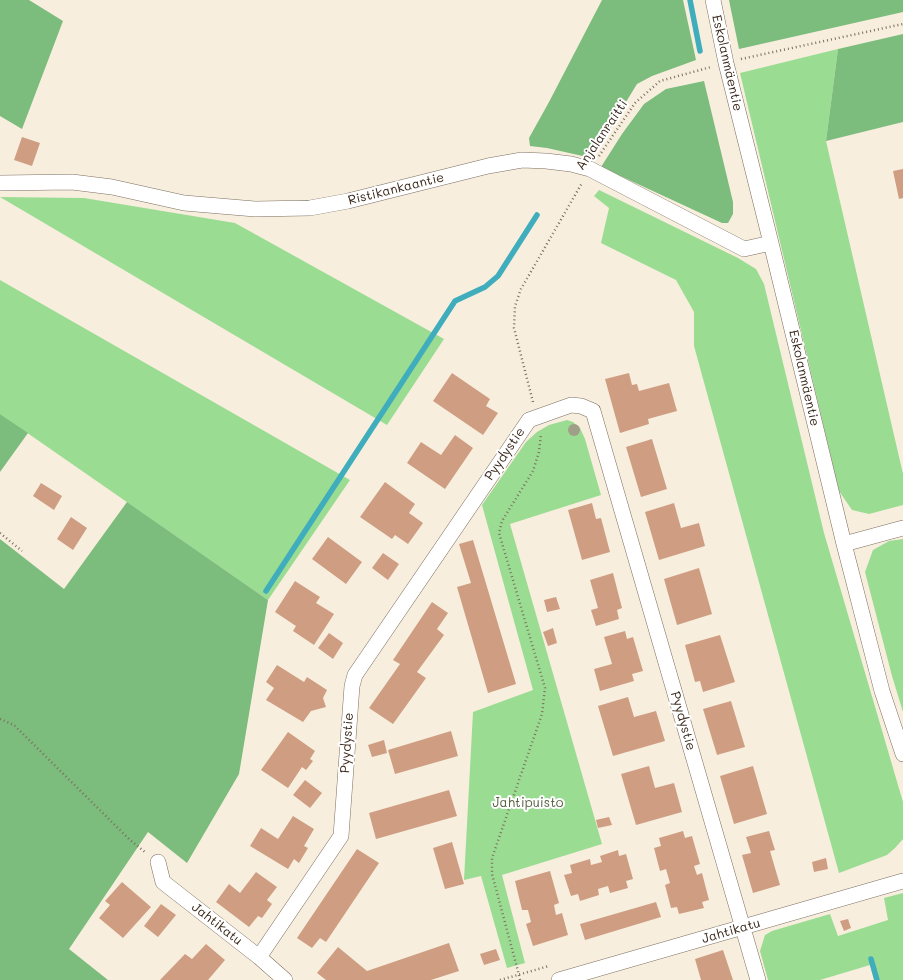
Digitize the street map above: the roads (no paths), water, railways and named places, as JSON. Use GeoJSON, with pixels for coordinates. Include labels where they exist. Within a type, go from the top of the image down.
{"type":"FeatureCollection","features":[{"type":"Feature","properties":{"kind":"street","name":"Eskolanmäentie"},"geometry":{"type":"LineString","coordinates":[[712,0],[726,63],[772,243],[844,544],[882,691],[903,754]]}},
{"type":"Feature","properties":{"kind":"street","name":"Ristikankaantie"},"geometry":{"type":"LineString","coordinates":[[0,183],[72,182],[112,187],[184,203],[255,209],[310,208],[348,201],[488,166],[522,160],[546,161],[571,164],[590,169],[744,249],[772,243]]}},
{"type":"Feature","properties":{"kind":"street","name":"Pyydystie"},"geometry":{"type":"LineString","coordinates":[[259,957],[341,836],[352,686],[355,675],[529,420],[571,405],[581,406],[593,411],[743,927]]}},
{"type":"Feature","properties":{"kind":"street"},"geometry":{"type":"LineString","coordinates":[[844,544],[903,528]]}},
{"type":"Feature","properties":{"kind":"street","name":"Jahtikatu"},"geometry":{"type":"LineString","coordinates":[[158,862],[163,882],[286,980]]}},
{"type":"Feature","properties":{"kind":"street","name":"Jahtikatu"},"geometry":{"type":"LineString","coordinates":[[559,980],[903,881]]}},
{"type":"Feature","properties":{"kind":"street"},"geometry":{"type":"LineString","coordinates":[[743,927],[758,980]]}},
{"type":"Feature","properties":{"kind":"waterway"},"geometry":{"type":"LineString","coordinates":[[690,0],[700,51]]}},
{"type":"Feature","properties":{"kind":"waterway"},"geometry":{"type":"LineString","coordinates":[[266,591],[455,301],[485,287],[498,276],[537,215]]}},
{"type":"Feature","properties":{"kind":"waterway"},"geometry":{"type":"LineString","coordinates":[[871,959],[877,980]]}},
{"type":"Feature","properties":{"kind":"park label","name":"Jahtipuisto"},"geometry":{"type":"Point","coordinates":[528,803]}}]}
